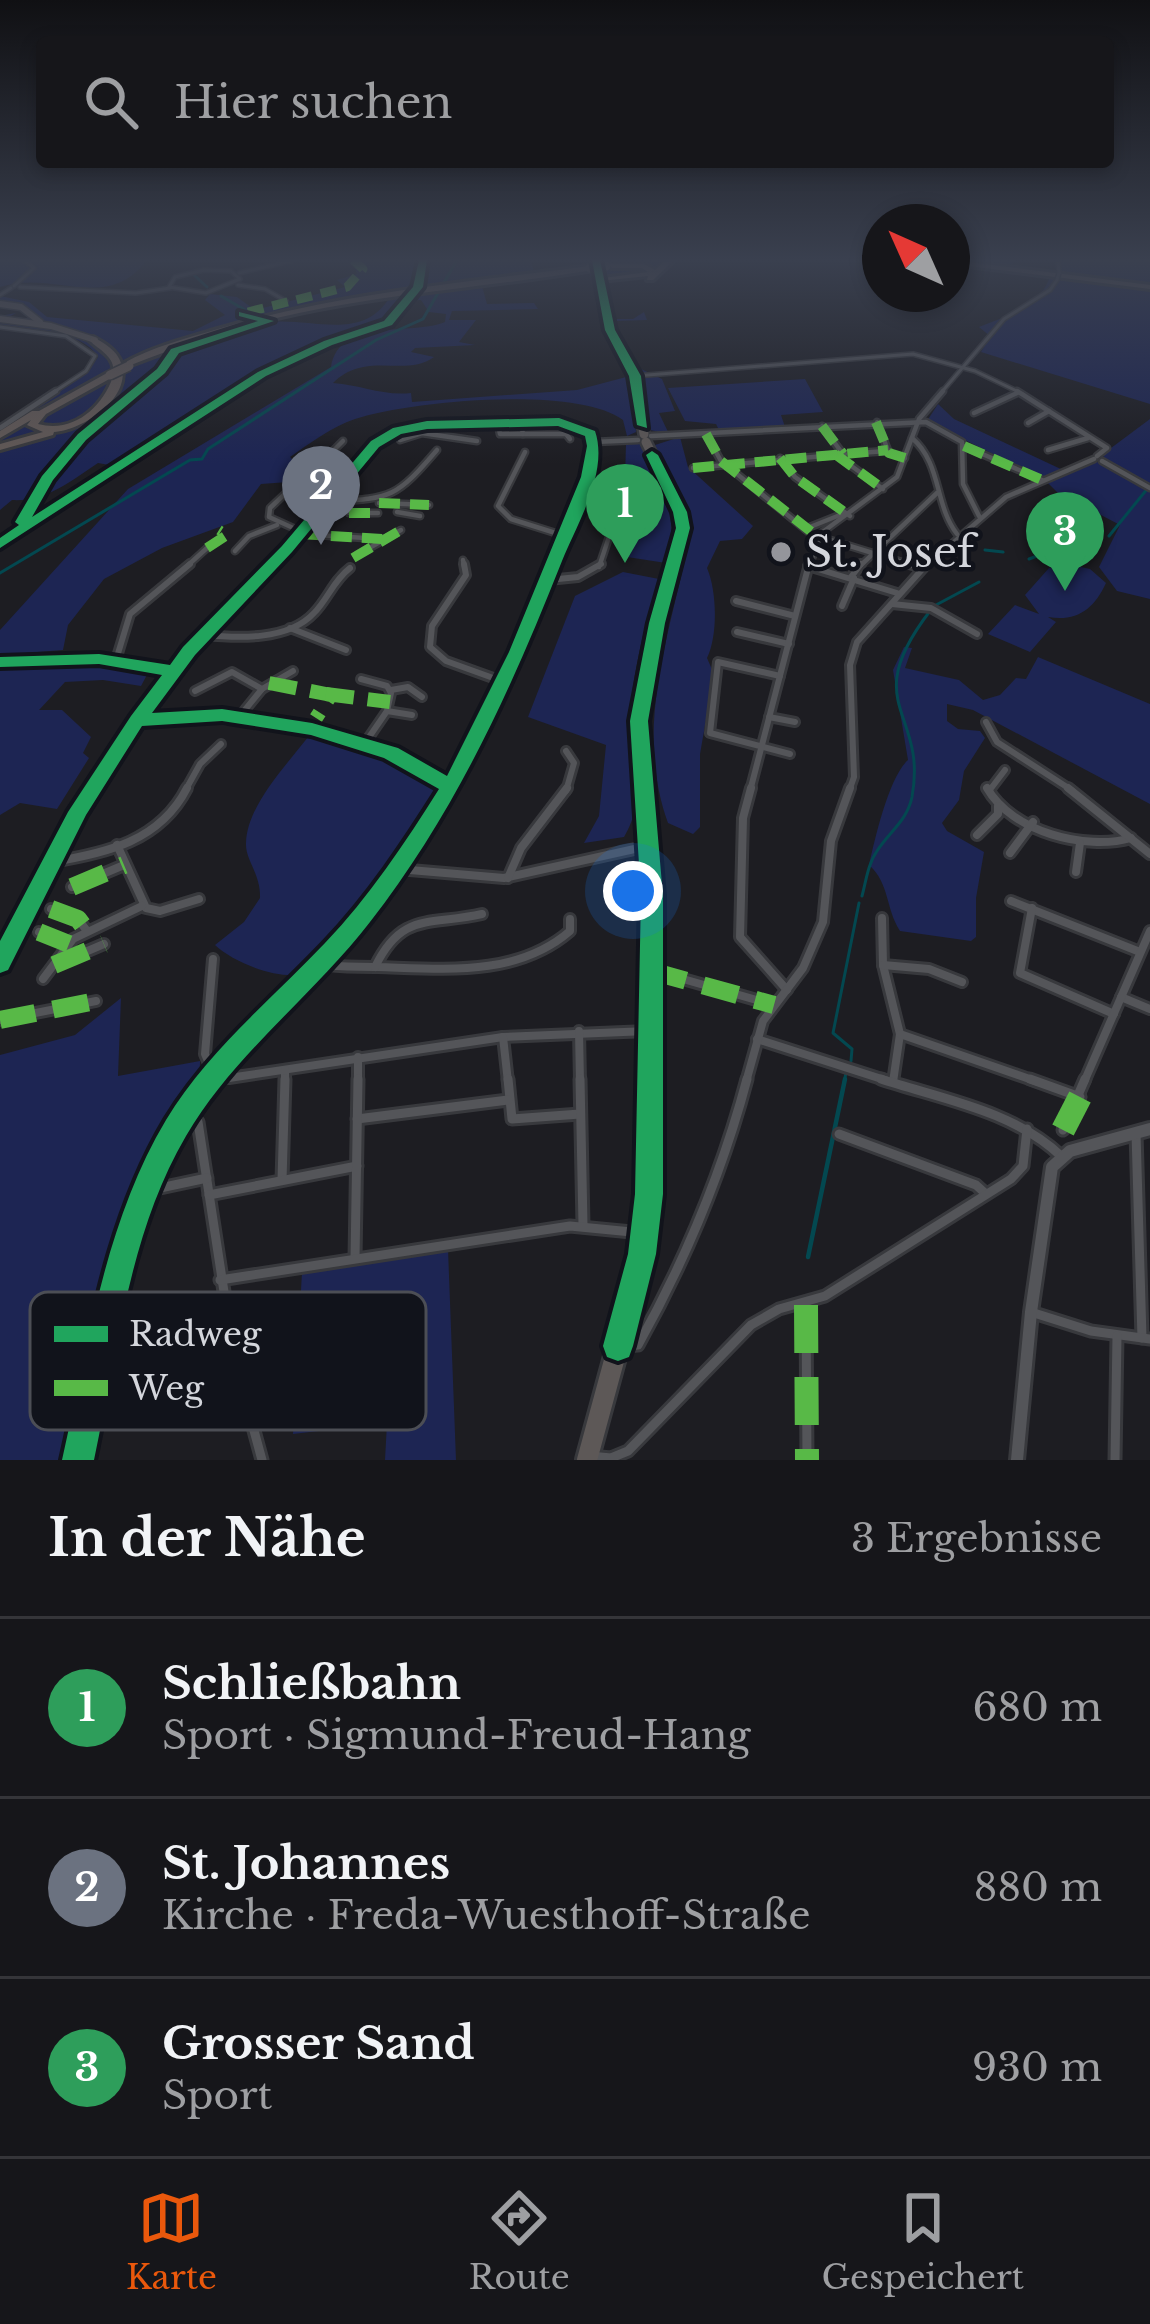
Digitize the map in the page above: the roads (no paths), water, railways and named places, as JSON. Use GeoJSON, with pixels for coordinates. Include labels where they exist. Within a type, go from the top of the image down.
{"type":"FeatureCollection","features":[{"type":"Feature","properties":{"kind":"highway"},"geometry":{"type":"LineString","coordinates":[[94,340],[135,350],[223,328]]}},
{"type":"Feature","properties":{"kind":"highway"},"geometry":{"type":"LineString","coordinates":[[0,437],[110,373],[230,328]]}},
{"type":"Feature","properties":{"kind":"highway"},"geometry":{"type":"LineString","coordinates":[[129,365],[237,328]]}},
{"type":"Feature","properties":{"kind":"highway"},"geometry":{"type":"LineString","coordinates":[[0,437],[71,427],[103,407],[117,389],[122,372],[114,353],[94,340]]}},
{"type":"Feature","properties":{"kind":"highway"},"geometry":{"type":"LineString","coordinates":[[34,415],[34,427],[64,428],[91,415],[111,394],[119,367],[112,354],[94,340]]}},
{"type":"Feature","properties":{"kind":"highway"},"geometry":{"type":"LineString","coordinates":[[0,437],[104,365],[108,355],[94,340]]}},
{"type":"Feature","properties":{"kind":"main road"},"geometry":{"type":"LineString","coordinates":[[55,328],[94,340]]}},
{"type":"Feature","properties":{"kind":"main road"},"geometry":{"type":"LineString","coordinates":[[587,1458],[645,1234],[652,971],[650,846],[639,721],[657,623],[682,537],[682,519],[645,438],[635,376],[610,328]]}},
{"type":"Feature","properties":{"kind":"street"},"geometry":{"type":"LineString","coordinates":[[0,437],[84,372],[95,354],[65,337],[29,328]]}},
{"type":"Feature","properties":{"kind":"street"},"geometry":{"type":"LineString","coordinates":[[787,990],[738,931],[742,825],[808,566],[818,537],[897,477],[918,421],[997,328]]}},
{"type":"Feature","properties":{"kind":"street"},"geometry":{"type":"LineString","coordinates":[[618,1346],[638,1345],[646,1336],[672,1284],[728,1150],[757,1039],[774,1005],[803,968],[823,922],[831,841],[854,777],[853,654],[862,634],[922,568],[979,516],[1042,480],[1098,459],[1107,448],[1017,393],[939,358],[897,353],[709,375],[635,376]]}},
{"type":"Feature","properties":{"kind":"street"},"geometry":{"type":"LineString","coordinates":[[974,413],[1017,393]]}},
{"type":"Feature","properties":{"kind":"street"},"geometry":{"type":"LineString","coordinates":[[1028,423],[1049,411]]}},
{"type":"Feature","properties":{"kind":"street"},"geometry":{"type":"LineString","coordinates":[[594,441],[918,421],[949,431],[964,446],[1042,480]]}},
{"type":"Feature","properties":{"kind":"street"},"geometry":{"type":"LineString","coordinates":[[877,422],[887,451]]}},
{"type":"Feature","properties":{"kind":"street"},"geometry":{"type":"LineString","coordinates":[[0,963],[50,862],[137,720],[203,635],[301,533],[375,445],[417,426],[521,423],[568,423],[586,429],[594,441]]}},
{"type":"Feature","properties":{"kind":"street"},"geometry":{"type":"LineString","coordinates":[[521,423],[523,434]]}},
{"type":"Feature","properties":{"kind":"street"},"geometry":{"type":"LineString","coordinates":[[449,437],[453,425]]}},
{"type":"Feature","properties":{"kind":"street"},"geometry":{"type":"LineString","coordinates":[[541,425],[543,434]]}},
{"type":"Feature","properties":{"kind":"street"},"geometry":{"type":"LineString","coordinates":[[822,426],[841,454],[883,489]]}},
{"type":"Feature","properties":{"kind":"street"},"geometry":{"type":"LineString","coordinates":[[466,439],[469,428]]}},
{"type":"Feature","properties":{"kind":"street"},"geometry":{"type":"LineString","coordinates":[[499,429],[500,434],[566,434]]}},
{"type":"Feature","properties":{"kind":"street"},"geometry":{"type":"LineString","coordinates":[[400,440],[415,433],[477,441]]}},
{"type":"Feature","properties":{"kind":"street"},"geometry":{"type":"LineString","coordinates":[[706,434],[727,464],[805,529],[922,568]]}},
{"type":"Feature","properties":{"kind":"street"},"geometry":{"type":"LineString","coordinates":[[912,438],[932,457],[942,515],[957,534]]}},
{"type":"Feature","properties":{"kind":"street"},"geometry":{"type":"LineString","coordinates":[[1048,450],[1092,438]]}},
{"type":"Feature","properties":{"kind":"street"},"geometry":{"type":"LineString","coordinates":[[344,441],[325,459],[350,474]]}},
{"type":"Feature","properties":{"kind":"street"},"geometry":{"type":"LineString","coordinates":[[120,1292],[146,1191],[175,1130],[215,1072],[321,964],[398,869],[451,787],[507,682],[565,536],[594,441]]}},
{"type":"Feature","properties":{"kind":"street"},"geometry":{"type":"LineString","coordinates":[[964,446],[963,484],[979,516]]}},
{"type":"Feature","properties":{"kind":"street"},"geometry":{"type":"LineString","coordinates":[[350,513],[375,512],[379,501],[411,486],[437,450]]}},
{"type":"Feature","properties":{"kind":"street"},"geometry":{"type":"LineString","coordinates":[[860,453],[887,451],[904,458]]}},
{"type":"Feature","properties":{"kind":"street"},"geometry":{"type":"LineString","coordinates":[[526,452],[523,464],[498,497],[500,510],[515,521],[565,536]]}},
{"type":"Feature","properties":{"kind":"street"},"geometry":{"type":"LineString","coordinates":[[693,468],[841,454]]}},
{"type":"Feature","properties":{"kind":"street"},"geometry":{"type":"LineString","coordinates":[[780,458],[795,477],[847,515]]}},
{"type":"Feature","properties":{"kind":"street"},"geometry":{"type":"LineString","coordinates":[[1098,459],[1148,487]]}},
{"type":"Feature","properties":{"kind":"street"},"geometry":{"type":"LineString","coordinates":[[288,491],[269,511],[278,524],[301,533],[362,535],[378,541]]}},
{"type":"Feature","properties":{"kind":"street"},"geometry":{"type":"LineString","coordinates":[[842,606],[870,553],[937,493]]}},
{"type":"Feature","properties":{"kind":"street"},"geometry":{"type":"LineString","coordinates":[[328,502],[429,505]]}},
{"type":"Feature","properties":{"kind":"street"},"geometry":{"type":"LineString","coordinates":[[407,514],[412,504]]}},
{"type":"Feature","properties":{"kind":"street"},"geometry":{"type":"LineString","coordinates":[[398,512],[420,516]]}},
{"type":"Feature","properties":{"kind":"street"},"geometry":{"type":"LineString","coordinates":[[805,529],[847,515]]}},
{"type":"Feature","properties":{"kind":"street"},"geometry":{"type":"LineString","coordinates":[[235,551],[249,536],[278,524]]}},
{"type":"Feature","properties":{"kind":"street"},"geometry":{"type":"LineString","coordinates":[[357,555],[400,530]]}},
{"type":"Feature","properties":{"kind":"street"},"geometry":{"type":"LineString","coordinates":[[548,580],[578,577],[600,566],[611,531]]}},
{"type":"Feature","properties":{"kind":"street"},"geometry":{"type":"LineString","coordinates":[[116,661],[125,623],[136,607],[207,548]]}},
{"type":"Feature","properties":{"kind":"street"},"geometry":{"type":"LineString","coordinates":[[463,560],[466,575],[432,626],[430,647],[446,661],[507,682]]}},
{"type":"Feature","properties":{"kind":"street"},"geometry":{"type":"LineString","coordinates":[[808,566],[898,593]]}},
{"type":"Feature","properties":{"kind":"street"},"geometry":{"type":"LineString","coordinates":[[290,628],[314,613],[334,580],[350,568]]}},
{"type":"Feature","properties":{"kind":"street"},"geometry":{"type":"LineString","coordinates":[[736,601],[795,616]]}},
{"type":"Feature","properties":{"kind":"street"},"geometry":{"type":"LineString","coordinates":[[890,603],[931,608],[977,634]]}},
{"type":"Feature","properties":{"kind":"street"},"geometry":{"type":"LineString","coordinates":[[203,635],[290,628],[346,650]]}},
{"type":"Feature","properties":{"kind":"street"},"geometry":{"type":"LineString","coordinates":[[737,632],[788,644]]}},
{"type":"Feature","properties":{"kind":"street"},"geometry":{"type":"LineString","coordinates":[[0,662],[116,661],[173,671]]}},
{"type":"Feature","properties":{"kind":"street"},"geometry":{"type":"LineString","coordinates":[[780,676],[718,662],[712,736],[790,754]]}},
{"type":"Feature","properties":{"kind":"street"},"geometry":{"type":"LineString","coordinates":[[195,692],[235,671],[262,689]]}},
{"type":"Feature","properties":{"kind":"street"},"geometry":{"type":"LineString","coordinates":[[240,716],[262,689],[293,671]]}},
{"type":"Feature","properties":{"kind":"street"},"geometry":{"type":"LineString","coordinates":[[361,679],[391,690],[408,687],[422,697]]}},
{"type":"Feature","properties":{"kind":"street"},"geometry":{"type":"LineString","coordinates":[[365,743],[387,711],[391,690]]}},
{"type":"Feature","properties":{"kind":"street"},"geometry":{"type":"LineString","coordinates":[[387,711],[412,716]]}},
{"type":"Feature","properties":{"kind":"street"},"geometry":{"type":"LineString","coordinates":[[137,720],[240,716],[365,743],[451,787]]}},
{"type":"Feature","properties":{"kind":"street"},"geometry":{"type":"LineString","coordinates":[[769,716],[795,722]]}},
{"type":"Feature","properties":{"kind":"street"},"geometry":{"type":"LineString","coordinates":[[986,722],[997,742],[1065,784],[1150,854]]}},
{"type":"Feature","properties":{"kind":"street"},"geometry":{"type":"LineString","coordinates":[[50,862],[147,835],[168,819],[199,765],[221,744]]}},
{"type":"Feature","properties":{"kind":"street"},"geometry":{"type":"LineString","coordinates":[[508,878],[517,854],[567,794],[574,763],[566,751]]}},
{"type":"Feature","properties":{"kind":"street"},"geometry":{"type":"LineString","coordinates":[[977,835],[998,814],[987,788],[1005,770]]}},
{"type":"Feature","properties":{"kind":"street"},"geometry":{"type":"LineString","coordinates":[[998,806],[1080,843],[1098,845],[1131,838]]}},
{"type":"Feature","properties":{"kind":"street"},"geometry":{"type":"LineString","coordinates":[[1010,853],[1033,822]]}},
{"type":"Feature","properties":{"kind":"street"},"geometry":{"type":"LineString","coordinates":[[1076,872],[1080,843]]}},
{"type":"Feature","properties":{"kind":"street"},"geometry":{"type":"LineString","coordinates":[[117,845],[142,905]]}},
{"type":"Feature","properties":{"kind":"street"},"geometry":{"type":"LineString","coordinates":[[398,869],[463,878],[508,878],[624,848],[650,846]]}},
{"type":"Feature","properties":{"kind":"street"},"geometry":{"type":"LineString","coordinates":[[80,888],[124,865]]}},
{"type":"Feature","properties":{"kind":"street"},"geometry":{"type":"LineString","coordinates":[[43,979],[69,944],[87,931],[142,905],[160,911],[199,899]]}},
{"type":"Feature","properties":{"kind":"street"},"geometry":{"type":"LineString","coordinates":[[1011,901],[1140,952]]}},
{"type":"Feature","properties":{"kind":"street"},"geometry":{"type":"LineString","coordinates":[[1032,908],[1019,973],[1114,1014]]}},
{"type":"Feature","properties":{"kind":"street"},"geometry":{"type":"LineString","coordinates":[[51,909],[77,919],[87,931]]}},
{"type":"Feature","properties":{"kind":"street"},"geometry":{"type":"LineString","coordinates":[[375,967],[386,943],[408,924],[482,914]]}},
{"type":"Feature","properties":{"kind":"street"},"geometry":{"type":"LineString","coordinates":[[882,918],[883,965],[900,1034],[893,1082]]}},
{"type":"Feature","properties":{"kind":"street"},"geometry":{"type":"LineString","coordinates":[[321,964],[447,969],[517,960],[559,942],[570,931],[570,920]]}},
{"type":"Feature","properties":{"kind":"street"},"geometry":{"type":"LineString","coordinates":[[1064,1130],[1150,931]]}},
{"type":"Feature","properties":{"kind":"street"},"geometry":{"type":"LineString","coordinates":[[39,932],[69,944]]}},
{"type":"Feature","properties":{"kind":"street"},"geometry":{"type":"LineString","coordinates":[[54,965],[104,944]]}},
{"type":"Feature","properties":{"kind":"street"},"geometry":{"type":"LineString","coordinates":[[213,959],[205,1054],[215,1072],[235,1078],[503,1037],[651,1030]]}},
{"type":"Feature","properties":{"kind":"street"},"geometry":{"type":"LineString","coordinates":[[883,965],[929,969],[962,982]]}},
{"type":"Feature","properties":{"kind":"street"},"geometry":{"type":"LineString","coordinates":[[652,971],[774,1005]]}},
{"type":"Feature","properties":{"kind":"street"},"geometry":{"type":"LineString","coordinates":[[1120,997],[1150,1009]]}},
{"type":"Feature","properties":{"kind":"street"},"geometry":{"type":"LineString","coordinates":[[0,1020],[96,1001]]}},
{"type":"Feature","properties":{"kind":"street"},"geometry":{"type":"LineString","coordinates":[[579,1030],[583,1225]]}},
{"type":"Feature","properties":{"kind":"street"},"geometry":{"type":"LineString","coordinates":[[900,1034],[1079,1097]]}},
{"type":"Feature","properties":{"kind":"street"},"geometry":{"type":"LineString","coordinates":[[503,1037],[514,1121],[580,1114]]}},
{"type":"Feature","properties":{"kind":"street"},"geometry":{"type":"LineString","coordinates":[[757,1039],[1028,1129],[1061,1156]]}},
{"type":"Feature","properties":{"kind":"street"},"geometry":{"type":"LineString","coordinates":[[355,1259],[358,1058]]}},
{"type":"Feature","properties":{"kind":"street"},"geometry":{"type":"LineString","coordinates":[[282,1180],[286,1069]]}},
{"type":"Feature","properties":{"kind":"street"},"geometry":{"type":"LineString","coordinates":[[357,1119],[508,1100]]}},
{"type":"Feature","properties":{"kind":"street"},"geometry":{"type":"LineString","coordinates":[[198,1122],[222,1292]]}},
{"type":"Feature","properties":{"kind":"street"},"geometry":{"type":"LineString","coordinates":[[587,1458],[620,1456],[741,1333],[779,1310],[806,1305],[1021,1171],[1028,1129]]}},
{"type":"Feature","properties":{"kind":"street"},"geometry":{"type":"LineString","coordinates":[[1017,1460],[1031,1312],[1049,1178],[1061,1156],[1143,1131],[1146,1339],[1117,1336],[1031,1312]]}},
{"type":"Feature","properties":{"kind":"street"},"geometry":{"type":"LineString","coordinates":[[839,1134],[976,1185],[986,1194]]}},
{"type":"Feature","properties":{"kind":"street"},"geometry":{"type":"LineString","coordinates":[[209,1195],[357,1166]]}},
{"type":"Feature","properties":{"kind":"street"},"geometry":{"type":"LineString","coordinates":[[146,1191],[207,1178]]}},
{"type":"Feature","properties":{"kind":"street"},"geometry":{"type":"LineString","coordinates":[[220,1280],[583,1225],[645,1234]]}},
{"type":"Feature","properties":{"kind":"street"},"geometry":{"type":"LineString","coordinates":[[806,1305],[807,1460]]}},
{"type":"Feature","properties":{"kind":"street"},"geometry":{"type":"LineString","coordinates":[[1115,1460],[1117,1336]]}},
{"type":"Feature","properties":{"kind":"street"},"geometry":{"type":"LineString","coordinates":[[78,1460],[86,1430]]}},
{"type":"Feature","properties":{"kind":"street"},"geometry":{"type":"LineString","coordinates":[[254,1430],[262,1460]]}},
{"type":"Feature","properties":{"kind":"waterway"},"geometry":{"type":"LineString","coordinates":[[0,573],[190,460],[202,459],[208,449],[376,340],[403,328]]}},
{"type":"Feature","properties":{"kind":"waterway"},"geometry":{"type":"LineString","coordinates":[[1109,536],[1148,488]]}},
{"type":"Feature","properties":{"kind":"waterway"},"geometry":{"type":"LineString","coordinates":[[985,550],[1003,552]]}},
{"type":"Feature","properties":{"kind":"waterway"},"geometry":{"type":"LineString","coordinates":[[1029,559],[1037,556]]}},
{"type":"Feature","properties":{"kind":"waterway"},"geometry":{"type":"LineString","coordinates":[[936,605],[979,582]]}},
{"type":"Feature","properties":{"kind":"waterway"},"geometry":{"type":"LineString","coordinates":[[862,896],[874,856],[902,820],[912,797],[911,745],[896,689],[909,643],[930,611]]}},
{"type":"Feature","properties":{"kind":"waterway"},"geometry":{"type":"LineString","coordinates":[[851,1061],[852,1049],[833,1033],[859,903]]}},
{"type":"Feature","properties":{"kind":"waterway"},"geometry":{"type":"LineString","coordinates":[[844,1082],[846,1073]]}},
{"type":"Feature","properties":{"kind":"waterway"},"geometry":{"type":"LineString","coordinates":[[808,1257],[845,1079]]}},
{"type":"Feature","properties":{"kind":"place","name":"St. Johannes"},"geometry":{"type":"Point","coordinates":[321,545]}},
{"type":"Feature","properties":{"kind":"place","name":"St. Josef"},"geometry":{"type":"Point","coordinates":[781,552]}},
{"type":"Feature","properties":{"kind":"place","name":"Schließbahn"},"geometry":{"type":"Point","coordinates":[625,563]}},
{"type":"Feature","properties":{"kind":"place","name":"Grosser Sand"},"geometry":{"type":"Point","coordinates":[1065,591]}}]}
